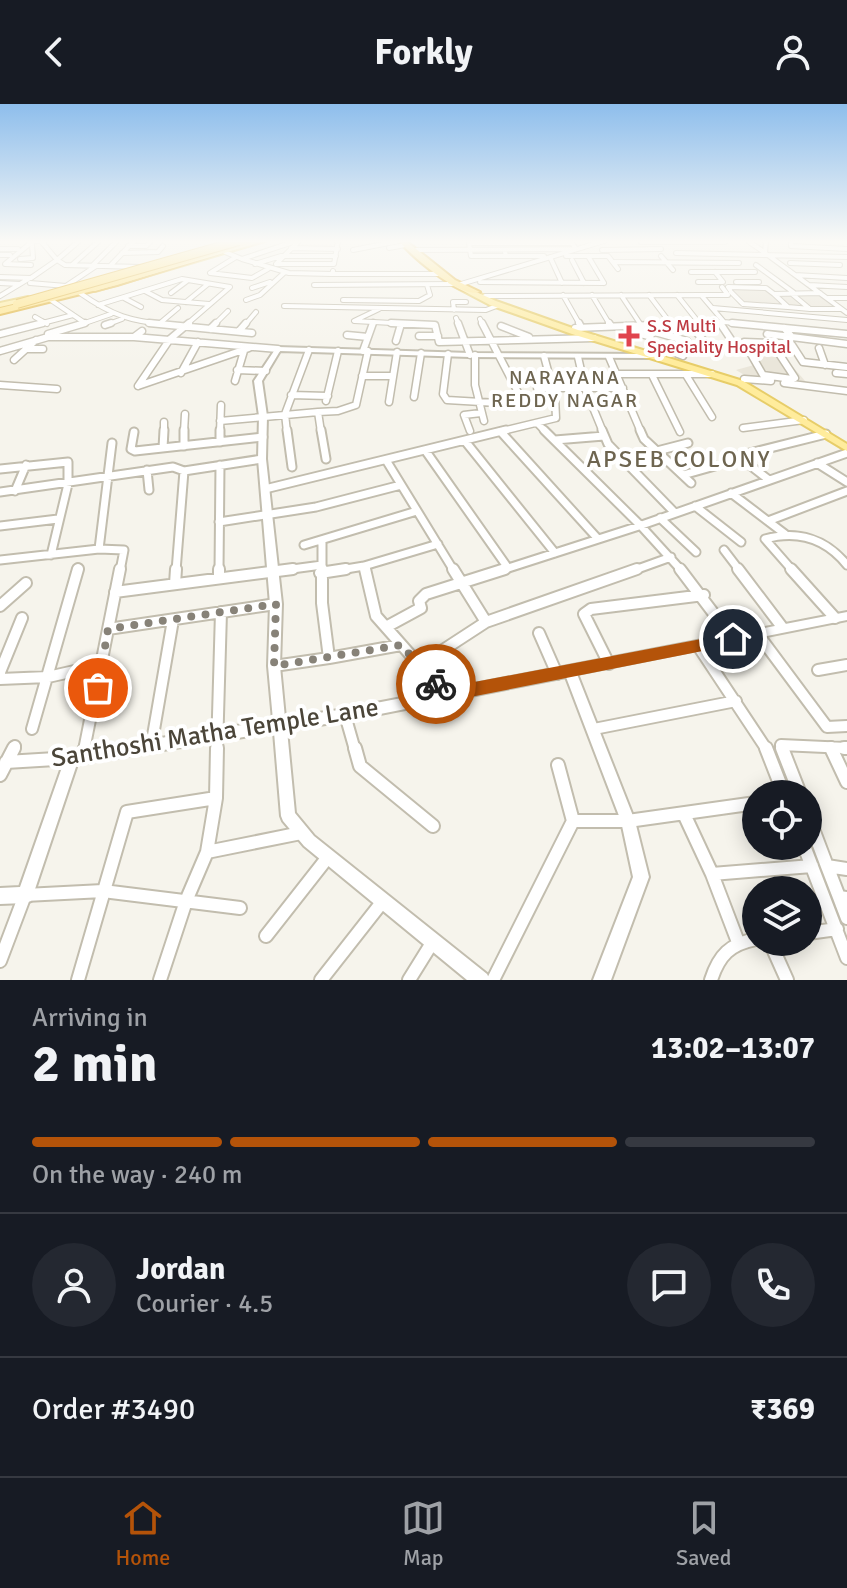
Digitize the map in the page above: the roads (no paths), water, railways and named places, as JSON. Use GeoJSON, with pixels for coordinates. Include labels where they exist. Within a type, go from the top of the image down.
{"type":"FeatureCollection","features":[{"type":"Feature","properties":{"kind":"highway"},"geometry":{"type":"LineString","coordinates":[[0,308],[95,282]]}},
{"type":"Feature","properties":{"kind":"highway"},"geometry":{"type":"LineString","coordinates":[[0,308],[113,282]]}},
{"type":"Feature","properties":{"kind":"highway"},"geometry":{"type":"LineString","coordinates":[[452,282],[480,294]]}},
{"type":"Feature","properties":{"kind":"highway"},"geometry":{"type":"LineString","coordinates":[[0,308],[51,300],[77,289]]}},
{"type":"Feature","properties":{"kind":"main road"},"geometry":{"type":"LineString","coordinates":[[77,289],[99,282]]}},
{"type":"Feature","properties":{"kind":"main road"},"geometry":{"type":"LineString","coordinates":[[77,289],[111,287],[128,282]]}},
{"type":"Feature","properties":{"kind":"main road"},"geometry":{"type":"LineString","coordinates":[[452,282],[499,305],[597,338],[657,351],[749,387],[847,450]]}},
{"type":"Feature","properties":{"kind":"main road"},"geometry":{"type":"LineString","coordinates":[[454,282],[578,327],[684,356],[744,379],[847,441]]}},
{"type":"Feature","properties":{"kind":"street"},"geometry":{"type":"LineString","coordinates":[[0,296],[24,282]]}},
{"type":"Feature","properties":{"kind":"street"},"geometry":{"type":"LineString","coordinates":[[30,282],[77,289],[122,319],[252,333]]}},
{"type":"Feature","properties":{"kind":"street"},"geometry":{"type":"LineString","coordinates":[[77,289],[81,282]]}},
{"type":"Feature","properties":{"kind":"street"},"geometry":{"type":"LineString","coordinates":[[98,305],[173,282]]}},
{"type":"Feature","properties":{"kind":"street"},"geometry":{"type":"LineString","coordinates":[[171,293],[186,282]]}},
{"type":"Feature","properties":{"kind":"street"},"geometry":{"type":"LineString","coordinates":[[195,282],[230,287],[170,339],[138,386],[247,349]]}},
{"type":"Feature","properties":{"kind":"street"},"geometry":{"type":"LineString","coordinates":[[252,288],[270,282]]}},
{"type":"Feature","properties":{"kind":"street"},"geometry":{"type":"LineString","coordinates":[[246,300],[260,295],[275,282]]}},
{"type":"Feature","properties":{"kind":"street"},"geometry":{"type":"LineString","coordinates":[[378,295],[380,282]]}},
{"type":"Feature","properties":{"kind":"street"},"geometry":{"type":"LineString","coordinates":[[314,285],[603,282]]}},
{"type":"Feature","properties":{"kind":"street"},"geometry":{"type":"LineString","coordinates":[[698,282],[727,290],[746,291],[762,305]]}},
{"type":"Feature","properties":{"kind":"street"},"geometry":{"type":"LineString","coordinates":[[722,282],[734,303]]}},
{"type":"Feature","properties":{"kind":"street"},"geometry":{"type":"LineString","coordinates":[[480,294],[701,295],[759,282]]}},
{"type":"Feature","properties":{"kind":"street"},"geometry":{"type":"LineString","coordinates":[[777,282],[789,291],[817,293]]}},
{"type":"Feature","properties":{"kind":"street"},"geometry":{"type":"LineString","coordinates":[[805,282],[844,310]]}},
{"type":"Feature","properties":{"kind":"street"},"geometry":{"type":"LineString","coordinates":[[0,283],[20,284]]}},
{"type":"Feature","properties":{"kind":"street"},"geometry":{"type":"LineString","coordinates":[[0,283],[13,288]]}},
{"type":"Feature","properties":{"kind":"street"},"geometry":{"type":"LineString","coordinates":[[185,302],[208,284]]}},
{"type":"Feature","properties":{"kind":"street"},"geometry":{"type":"LineString","coordinates":[[398,309],[401,285]]}},
{"type":"Feature","properties":{"kind":"street"},"geometry":{"type":"LineString","coordinates":[[343,300],[428,297],[427,285]]}},
{"type":"Feature","properties":{"kind":"street"},"geometry":{"type":"LineString","coordinates":[[809,285],[847,287]]}},
{"type":"Feature","properties":{"kind":"street"},"geometry":{"type":"LineString","coordinates":[[547,286],[553,295]]}},
{"type":"Feature","properties":{"kind":"street"},"geometry":{"type":"LineString","coordinates":[[727,290],[728,287],[764,288],[788,307]]}},
{"type":"Feature","properties":{"kind":"street"},"geometry":{"type":"LineString","coordinates":[[727,290],[741,304],[844,310]]}},
{"type":"Feature","properties":{"kind":"street"},"geometry":{"type":"LineString","coordinates":[[145,291],[162,300],[209,304]]}},
{"type":"Feature","properties":{"kind":"street"},"geometry":{"type":"LineString","coordinates":[[774,294],[817,293]]}},
{"type":"Feature","properties":{"kind":"street"},"geometry":{"type":"LineString","coordinates":[[792,294],[810,309]]}},
{"type":"Feature","properties":{"kind":"street"},"geometry":{"type":"LineString","coordinates":[[563,295],[578,327],[722,323],[846,337]]}},
{"type":"Feature","properties":{"kind":"street"},"geometry":{"type":"LineString","coordinates":[[592,295],[611,326]]}},
{"type":"Feature","properties":{"kind":"street"},"geometry":{"type":"LineString","coordinates":[[621,295],[633,326]]}},
{"type":"Feature","properties":{"kind":"street"},"geometry":{"type":"LineString","coordinates":[[649,295],[671,324]]}},
{"type":"Feature","properties":{"kind":"street"},"geometry":{"type":"LineString","coordinates":[[677,295],[700,324]]}},
{"type":"Feature","properties":{"kind":"street"},"geometry":{"type":"LineString","coordinates":[[701,295],[713,308],[732,341]]}},
{"type":"Feature","properties":{"kind":"street"},"geometry":{"type":"LineString","coordinates":[[123,298],[141,307]]}},
{"type":"Feature","properties":{"kind":"street"},"geometry":{"type":"LineString","coordinates":[[827,299],[847,298]]}},
{"type":"Feature","properties":{"kind":"street"},"geometry":{"type":"LineString","coordinates":[[51,300],[85,323]]}},
{"type":"Feature","properties":{"kind":"street"},"geometry":{"type":"LineString","coordinates":[[454,310],[453,302],[466,302]]}},
{"type":"Feature","properties":{"kind":"street"},"geometry":{"type":"LineString","coordinates":[[284,306],[486,310],[499,305]]}},
{"type":"Feature","properties":{"kind":"street"},"geometry":{"type":"LineString","coordinates":[[159,324],[178,308]]}},
{"type":"Feature","properties":{"kind":"street"},"geometry":{"type":"LineString","coordinates":[[713,308],[847,320]]}},
{"type":"Feature","properties":{"kind":"street"},"geometry":{"type":"LineString","coordinates":[[379,309],[353,320],[435,325],[439,342],[597,338]]}},
{"type":"Feature","properties":{"kind":"street"},"geometry":{"type":"LineString","coordinates":[[210,329],[228,311]]}},
{"type":"Feature","properties":{"kind":"street"},"geometry":{"type":"LineString","coordinates":[[239,331],[256,312]]}},
{"type":"Feature","properties":{"kind":"street"},"geometry":{"type":"LineString","coordinates":[[0,351],[15,343],[111,314]]}},
{"type":"Feature","properties":{"kind":"street"},"geometry":{"type":"LineString","coordinates":[[0,334],[73,315]]}},
{"type":"Feature","properties":{"kind":"street"},"geometry":{"type":"LineString","coordinates":[[35,317],[47,324]]}},
{"type":"Feature","properties":{"kind":"street"},"geometry":{"type":"LineString","coordinates":[[456,318],[472,355],[478,403],[483,417],[464,415],[470,431]]}},
{"type":"Feature","properties":{"kind":"street"},"geometry":{"type":"LineString","coordinates":[[105,325],[122,319]]}},
{"type":"Feature","properties":{"kind":"street"},"geometry":{"type":"LineString","coordinates":[[480,319],[522,400]]}},
{"type":"Feature","properties":{"kind":"street"},"geometry":{"type":"LineString","coordinates":[[220,421],[338,411],[356,405],[373,323]]}},
{"type":"Feature","properties":{"kind":"street"},"geometry":{"type":"LineString","coordinates":[[396,341],[401,324]]}},
{"type":"Feature","properties":{"kind":"street"},"geometry":{"type":"LineString","coordinates":[[689,324],[705,342]]}},
{"type":"Feature","properties":{"kind":"street"},"geometry":{"type":"LineString","coordinates":[[663,325],[672,336]]}},
{"type":"Feature","properties":{"kind":"street"},"geometry":{"type":"LineString","coordinates":[[501,326],[533,339]]}},
{"type":"Feature","properties":{"kind":"street"},"geometry":{"type":"LineString","coordinates":[[633,326],[687,341]]}},
{"type":"Feature","properties":{"kind":"street"},"geometry":{"type":"LineString","coordinates":[[784,328],[801,361],[847,367]]}},
{"type":"Feature","properties":{"kind":"street"},"geometry":{"type":"LineString","coordinates":[[134,337],[142,331]]}},
{"type":"Feature","properties":{"kind":"street"},"geometry":{"type":"LineString","coordinates":[[767,334],[792,341],[846,337]]}},
{"type":"Feature","properties":{"kind":"street"},"geometry":{"type":"LineString","coordinates":[[347,335],[368,337]]}},
{"type":"Feature","properties":{"kind":"street"},"geometry":{"type":"LineString","coordinates":[[419,336],[438,336]]}},
{"type":"Feature","properties":{"kind":"street"},"geometry":{"type":"LineString","coordinates":[[14,360],[39,337],[170,339],[247,349],[578,357],[657,351],[684,356]]}},
{"type":"Feature","properties":{"kind":"street"},"geometry":{"type":"LineString","coordinates":[[744,341],[772,343],[796,382],[763,375],[744,341]]}},
{"type":"Feature","properties":{"kind":"street"},"geometry":{"type":"LineString","coordinates":[[181,373],[198,342]]}},
{"type":"Feature","properties":{"kind":"street"},"geometry":{"type":"LineString","coordinates":[[216,361],[224,344]]}},
{"type":"Feature","properties":{"kind":"street"},"geometry":{"type":"LineString","coordinates":[[819,348],[825,365]]}},
{"type":"Feature","properties":{"kind":"street"},"geometry":{"type":"LineString","coordinates":[[26,349],[43,349]]}},
{"type":"Feature","properties":{"kind":"street"},"geometry":{"type":"LineString","coordinates":[[235,381],[247,349]]}},
{"type":"Feature","properties":{"kind":"street"},"geometry":{"type":"LineString","coordinates":[[278,349],[258,381],[276,604],[274,666],[288,816],[301,833],[328,857],[481,980]]}},
{"type":"Feature","properties":{"kind":"street"},"geometry":{"type":"LineString","coordinates":[[292,467],[285,414],[309,350]]}},
{"type":"Feature","properties":{"kind":"street"},"geometry":{"type":"LineString","coordinates":[[291,395],[327,398],[338,351]]}},
{"type":"Feature","properties":{"kind":"street"},"geometry":{"type":"LineString","coordinates":[[389,402],[397,352]]}},
{"type":"Feature","properties":{"kind":"street"},"geometry":{"type":"LineString","coordinates":[[414,397],[421,353]]}},
{"type":"Feature","properties":{"kind":"street"},"geometry":{"type":"LineString","coordinates":[[448,354],[443,397],[478,403],[555,397]]}},
{"type":"Feature","properties":{"kind":"street"},"geometry":{"type":"LineString","coordinates":[[265,489],[557,417],[544,356]]}},
{"type":"Feature","properties":{"kind":"street"},"geometry":{"type":"LineString","coordinates":[[578,357],[585,388],[604,436],[628,467],[675,513]]}},
{"type":"Feature","properties":{"kind":"street"},"geometry":{"type":"LineString","coordinates":[[609,357],[638,429],[691,483]]}},
{"type":"Feature","properties":{"kind":"street"},"geometry":{"type":"LineString","coordinates":[[237,370],[266,371]]}},
{"type":"Feature","properties":{"kind":"street"},"geometry":{"type":"LineString","coordinates":[[617,374],[716,373]]}},
{"type":"Feature","properties":{"kind":"street"},"geometry":{"type":"LineString","coordinates":[[836,373],[847,374]]}},
{"type":"Feature","properties":{"kind":"street"},"geometry":{"type":"LineString","coordinates":[[652,375],[680,432]]}},
{"type":"Feature","properties":{"kind":"street"},"geometry":{"type":"LineString","coordinates":[[686,375],[712,417]]}},
{"type":"Feature","properties":{"kind":"street"},"geometry":{"type":"LineString","coordinates":[[362,376],[393,376]]}},
{"type":"Feature","properties":{"kind":"street"},"geometry":{"type":"LineString","coordinates":[[744,379],[847,386]]}},
{"type":"Feature","properties":{"kind":"street"},"geometry":{"type":"LineString","coordinates":[[0,385],[57,389]]}},
{"type":"Feature","properties":{"kind":"street"},"geometry":{"type":"LineString","coordinates":[[537,388],[623,388]]}},
{"type":"Feature","properties":{"kind":"street"},"geometry":{"type":"LineString","coordinates":[[220,442],[221,405]]}},
{"type":"Feature","properties":{"kind":"street"},"geometry":{"type":"LineString","coordinates":[[318,412],[326,459]]}},
{"type":"Feature","properties":{"kind":"street"},"geometry":{"type":"LineString","coordinates":[[184,446],[185,414]]}},
{"type":"Feature","properties":{"kind":"street"},"geometry":{"type":"LineString","coordinates":[[743,428],[804,420]]}},
{"type":"Feature","properties":{"kind":"street"},"geometry":{"type":"LineString","coordinates":[[163,448],[164,422]]}},
{"type":"Feature","properties":{"kind":"street"},"geometry":{"type":"LineString","coordinates":[[537,423],[671,557],[704,595],[733,639]]}},
{"type":"Feature","properties":{"kind":"street"},"geometry":{"type":"LineString","coordinates":[[134,432],[132,450],[263,437]]}},
{"type":"Feature","properties":{"kind":"street"},"geometry":{"type":"LineString","coordinates":[[501,432],[598,539]]}},
{"type":"Feature","properties":{"kind":"street"},"geometry":{"type":"LineString","coordinates":[[769,480],[738,456],[826,434]]}},
{"type":"Feature","properties":{"kind":"street"},"geometry":{"type":"LineString","coordinates":[[555,440],[604,436]]}},
{"type":"Feature","properties":{"kind":"street"},"geometry":{"type":"LineString","coordinates":[[465,441],[555,553]]}},
{"type":"Feature","properties":{"kind":"street"},"geometry":{"type":"LineString","coordinates":[[99,549],[112,443]]}},
{"type":"Feature","properties":{"kind":"street"},"geometry":{"type":"LineString","coordinates":[[657,451],[688,443]]}},
{"type":"Feature","properties":{"kind":"street"},"geometry":{"type":"LineString","coordinates":[[425,450],[508,568]]}},
{"type":"Feature","properties":{"kind":"street"},"geometry":{"type":"LineString","coordinates":[[386,627],[421,608],[419,601],[426,594],[639,526],[847,450]]}},
{"type":"Feature","properties":{"kind":"street"},"geometry":{"type":"LineString","coordinates":[[0,492],[68,484],[107,475],[173,467],[184,471],[262,459]]}},
{"type":"Feature","properties":{"kind":"street"},"geometry":{"type":"LineString","coordinates":[[386,460],[486,622]]}},
{"type":"Feature","properties":{"kind":"street"},"geometry":{"type":"LineString","coordinates":[[0,469],[68,462],[68,484],[51,555]]}},
{"type":"Feature","properties":{"kind":"street"},"geometry":{"type":"LineString","coordinates":[[817,463],[847,482]]}},
{"type":"Feature","properties":{"kind":"street"},"geometry":{"type":"LineString","coordinates":[[15,491],[26,465]]}},
{"type":"Feature","properties":{"kind":"street"},"geometry":{"type":"LineString","coordinates":[[219,576],[220,465]]}},
{"type":"Feature","properties":{"kind":"street"},"geometry":{"type":"LineString","coordinates":[[683,475],[715,466]]}},
{"type":"Feature","properties":{"kind":"street"},"geometry":{"type":"LineString","coordinates":[[147,470],[149,490]]}},
{"type":"Feature","properties":{"kind":"street"},"geometry":{"type":"LineString","coordinates":[[175,584],[184,471]]}},
{"type":"Feature","properties":{"kind":"street"},"geometry":{"type":"LineString","coordinates":[[219,522],[269,517],[401,485]]}},
{"type":"Feature","properties":{"kind":"street"},"geometry":{"type":"LineString","coordinates":[[768,521],[847,491]]}},
{"type":"Feature","properties":{"kind":"street"},"geometry":{"type":"LineString","coordinates":[[731,493],[785,534],[829,546],[847,565]]}},
{"type":"Feature","properties":{"kind":"street"},"geometry":{"type":"LineString","coordinates":[[695,506],[741,542]]}},
{"type":"Feature","properties":{"kind":"street"},"geometry":{"type":"LineString","coordinates":[[304,545],[417,511]]}},
{"type":"Feature","properties":{"kind":"street"},"geometry":{"type":"LineString","coordinates":[[660,518],[696,552]]}},
{"type":"Feature","properties":{"kind":"street"},"geometry":{"type":"LineString","coordinates":[[0,526],[58,519]]}},
{"type":"Feature","properties":{"kind":"street"},"geometry":{"type":"LineString","coordinates":[[785,534],[765,539],[841,617]]}},
{"type":"Feature","properties":{"kind":"street"},"geometry":{"type":"LineString","coordinates":[[322,540],[321,569],[329,658]]}},
{"type":"Feature","properties":{"kind":"street"},"geometry":{"type":"LineString","coordinates":[[115,592],[273,570],[364,566],[438,544]]}},
{"type":"Feature","properties":{"kind":"street"},"geometry":{"type":"LineString","coordinates":[[0,560],[99,549],[124,550],[101,665],[78,757],[0,961]]}},
{"type":"Feature","properties":{"kind":"street"},"geometry":{"type":"LineString","coordinates":[[724,550],[782,627]]}},
{"type":"Feature","properties":{"kind":"street"},"geometry":{"type":"LineString","coordinates":[[420,665],[486,622],[671,557]]}},
{"type":"Feature","properties":{"kind":"street"},"geometry":{"type":"LineString","coordinates":[[364,566],[376,616],[445,694]]}},
{"type":"Feature","properties":{"kind":"street"},"geometry":{"type":"LineString","coordinates":[[32,729],[78,569]]}},
{"type":"Feature","properties":{"kind":"street"},"geometry":{"type":"LineString","coordinates":[[0,606],[26,583]]}},
{"type":"Feature","properties":{"kind":"street"},"geometry":{"type":"LineString","coordinates":[[609,664],[584,614],[591,609],[704,595]]}},
{"type":"Feature","properties":{"kind":"street"},"geometry":{"type":"LineString","coordinates":[[108,629],[276,604]]}},
{"type":"Feature","properties":{"kind":"street"},"geometry":{"type":"LineString","coordinates":[[160,980],[186,901],[207,852],[216,798],[221,612]]}},
{"type":"Feature","properties":{"kind":"street","name":"Santhoshi Matha Temple Lane"},"geometry":{"type":"LineString","coordinates":[[6,762],[78,757],[151,747],[217,733],[345,715],[841,617]]}},
{"type":"Feature","properties":{"kind":"street"},"geometry":{"type":"LineString","coordinates":[[0,672],[22,618]]}},
{"type":"Feature","properties":{"kind":"street"},"geometry":{"type":"LineString","coordinates":[[151,747],[173,620]]}},
{"type":"Feature","properties":{"kind":"street"},"geometry":{"type":"LineString","coordinates":[[539,633],[594,729],[628,821],[641,877],[602,980]]}},
{"type":"Feature","properties":{"kind":"street"},"geometry":{"type":"LineString","coordinates":[[757,633],[827,727],[847,726]]}},
{"type":"Feature","properties":{"kind":"street"},"geometry":{"type":"LineString","coordinates":[[274,666],[401,645]]}},
{"type":"Feature","properties":{"kind":"street"},"geometry":{"type":"LineString","coordinates":[[698,646],[765,744],[779,780]]}},
{"type":"Feature","properties":{"kind":"street"},"geometry":{"type":"LineString","coordinates":[[0,679],[48,677],[101,665]]}},
{"type":"Feature","properties":{"kind":"street"},"geometry":{"type":"LineString","coordinates":[[818,670],[847,665]]}},
{"type":"Feature","properties":{"kind":"street"},"geometry":{"type":"LineString","coordinates":[[594,729],[736,701]]}},
{"type":"Feature","properties":{"kind":"street"},"geometry":{"type":"LineString","coordinates":[[345,715],[360,766],[433,826]]}},
{"type":"Feature","properties":{"kind":"street"},"geometry":{"type":"LineString","coordinates":[[795,780],[781,745],[847,748]]}},
{"type":"Feature","properties":{"kind":"street"},"geometry":{"type":"LineString","coordinates":[[0,775],[15,746]]}},
{"type":"Feature","properties":{"kind":"street"},"geometry":{"type":"LineString","coordinates":[[831,747],[847,782]]}},
{"type":"Feature","properties":{"kind":"street"},"geometry":{"type":"LineString","coordinates":[[493,980],[573,821],[558,765]]}},
{"type":"Feature","properties":{"kind":"street"},"geometry":{"type":"LineString","coordinates":[[78,980],[127,812],[216,798]]}},
{"type":"Feature","properties":{"kind":"street"},"geometry":{"type":"LineString","coordinates":[[573,821],[628,821],[742,805]]}},
{"type":"Feature","properties":{"kind":"street"},"geometry":{"type":"LineString","coordinates":[[684,814],[712,874],[738,942]]}},
{"type":"Feature","properties":{"kind":"street"},"geometry":{"type":"LineString","coordinates":[[207,852],[301,833]]}},
{"type":"Feature","properties":{"kind":"street"},"geometry":{"type":"LineString","coordinates":[[822,853],[843,897],[847,918]]}},
{"type":"Feature","properties":{"kind":"street"},"geometry":{"type":"LineString","coordinates":[[266,936],[328,857]]}},
{"type":"Feature","properties":{"kind":"street"},"geometry":{"type":"LineString","coordinates":[[810,860],[847,958]]}},
{"type":"Feature","properties":{"kind":"street"},"geometry":{"type":"LineString","coordinates":[[712,874],[812,866]]}},
{"type":"Feature","properties":{"kind":"street"},"geometry":{"type":"LineString","coordinates":[[827,866],[847,869]]}},
{"type":"Feature","properties":{"kind":"street"},"geometry":{"type":"LineString","coordinates":[[0,896],[103,891],[240,908]]}},
{"type":"Feature","properties":{"kind":"street"},"geometry":{"type":"LineString","coordinates":[[321,980],[383,901]]}},
{"type":"Feature","properties":{"kind":"street"},"geometry":{"type":"LineString","coordinates":[[822,931],[837,929]]}},
{"type":"Feature","properties":{"kind":"street"},"geometry":{"type":"LineString","coordinates":[[711,980],[718,957],[726,947],[742,941]]}},
{"type":"Feature","properties":{"kind":"street"},"geometry":{"type":"LineString","coordinates":[[409,980],[432,943]]}},
{"type":"Feature","properties":{"kind":"street"},"geometry":{"type":"LineString","coordinates":[[776,956],[787,980]]}},
{"type":"Feature","properties":{"kind":"place","name":"S.S Multi Speciality Hospital"},"geometry":{"type":"Point","coordinates":[629,336]}},
{"type":"Feature","properties":{"kind":"district","name":"NARAYANA REDDY NAGAR"},"geometry":{"type":"Point","coordinates":[565,388]}},
{"type":"Feature","properties":{"kind":"district","name":"APSEB COLONY"},"geometry":{"type":"Point","coordinates":[679,459]}}]}
